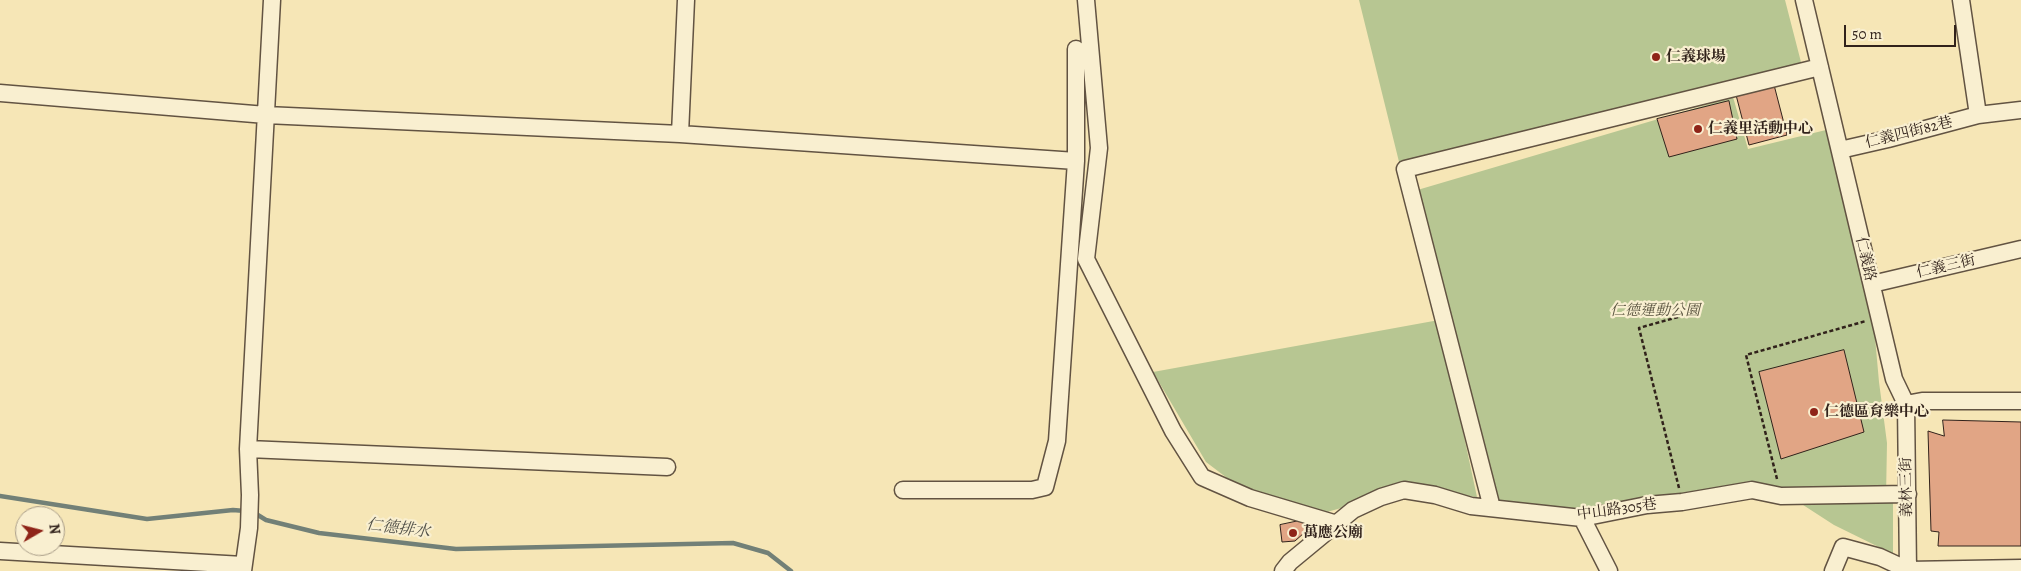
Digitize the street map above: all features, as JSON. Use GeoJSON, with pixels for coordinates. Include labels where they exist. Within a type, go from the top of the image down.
{"type":"FeatureCollection","features":[{"type":"Feature","properties":{"kind":"street"},"geometry":{"type":"LineString","coordinates":[[0,551],[243,568],[249,528],[248,449],[272,0]]}},
{"type":"Feature","properties":{"kind":"street"},"geometry":{"type":"LineString","coordinates":[[680,134],[686,0]]}},
{"type":"Feature","properties":{"kind":"street"},"geometry":{"type":"LineString","coordinates":[[1086,0],[1099,148],[1086,260],[1173,431],[1202,477],[1250,498],[1337,524]]}},
{"type":"Feature","properties":{"kind":"street","name":"仁義路"},"geometry":{"type":"LineString","coordinates":[[1804,0],[1894,379],[1906,404]]}},
{"type":"Feature","properties":{"kind":"street"},"geometry":{"type":"LineString","coordinates":[[1961,0],[1978,115]]}},
{"type":"Feature","properties":{"kind":"street"},"geometry":{"type":"LineString","coordinates":[[903,490],[1032,490],[1045,487],[1056,441],[1076,161],[1076,49]]}},
{"type":"Feature","properties":{"kind":"street"},"geometry":{"type":"LineString","coordinates":[[1492,508],[1405,168],[1820,67]]}},
{"type":"Feature","properties":{"kind":"street"},"geometry":{"type":"LineString","coordinates":[[0,93],[266,115],[680,134],[1076,161]]}},
{"type":"Feature","properties":{"kind":"street","name":"仁義四街82巷"},"geometry":{"type":"LineString","coordinates":[[1840,150],[1978,115],[2021,110]]}},
{"type":"Feature","properties":{"kind":"street","name":"仁義三街"},"geometry":{"type":"LineString","coordinates":[[1872,284],[2021,249]]}},
{"type":"Feature","properties":{"kind":"street"},"geometry":{"type":"LineString","coordinates":[[1906,404],[1922,401],[2021,401]]}},
{"type":"Feature","properties":{"kind":"street","name":"義林三街"},"geometry":{"type":"LineString","coordinates":[[1906,404],[1908,570]]}},
{"type":"Feature","properties":{"kind":"street"},"geometry":{"type":"LineString","coordinates":[[248,449],[667,468]]}},
{"type":"Feature","properties":{"kind":"street","name":"中山路305巷"},"geometry":{"type":"LineString","coordinates":[[1283,571],[1290,562],[1353,510],[1381,497],[1404,490],[1435,495],[1471,506],[1582,518],[1647,505],[1682,502],[1752,490],[1781,496],[1908,494]]}},
{"type":"Feature","properties":{"kind":"street"},"geometry":{"type":"LineString","coordinates":[[1582,518],[1609,571]]}},
{"type":"Feature","properties":{"kind":"street"},"geometry":{"type":"LineString","coordinates":[[1833,571],[1843,547],[1880,557],[1908,570],[2021,568]]}},
{"type":"Feature","properties":{"kind":"path"},"geometry":{"type":"LineString","coordinates":[[1678,317],[1639,328],[1682,502]]}},
{"type":"Feature","properties":{"kind":"path"},"geometry":{"type":"LineString","coordinates":[[1781,496],[1746,355],[1879,317]]}},
{"type":"Feature","properties":{"kind":"green space"},"geometry":{"type":"Polygon","coordinates":[[[1359,0],[1785,0],[1802,66],[1403,178],[1359,0]]]}},
{"type":"Feature","properties":{"kind":"green space","name":"仁德運動公園"},"geometry":{"type":"Polygon","coordinates":[[[1733,97],[1748,149],[1826,130],[1873,315],[1887,443],[1886,497],[1788,498],[1750,484],[1546,513],[1489,504],[1414,191],[1733,97]]]}},
{"type":"Feature","properties":{"kind":"green space"},"geometry":{"type":"Polygon","coordinates":[[[1439,320],[1477,497],[1405,490],[1327,512],[1289,503],[1235,484],[1206,462],[1153,372],[1439,320]]]}},
{"type":"Feature","properties":{"kind":"green space"},"geometry":{"type":"Polygon","coordinates":[[[1800,503],[1893,503],[1893,554],[1834,525],[1800,503]]]}},
{"type":"Feature","properties":{"kind":"building"},"geometry":{"type":"Polygon","coordinates":[[[1773,81],[1787,135],[1749,145],[1735,91],[1773,81]]]}},
{"type":"Feature","properties":{"kind":"building","name":"仁義里活動中心"},"geometry":{"type":"Polygon","coordinates":[[[1729,101],[1737,139],[1669,157],[1657,119],[1729,101]]]}},
{"type":"Feature","properties":{"kind":"building","name":"仁德區育樂中心"},"geometry":{"type":"Polygon","coordinates":[[[1844,350],[1864,432],[1781,459],[1759,372],[1844,350]]]}},
{"type":"Feature","properties":{"kind":"building"},"geometry":{"type":"Polygon","coordinates":[[[1943,420],[2021,422],[2021,546],[1938,546],[1939,532],[1931,531],[1928,431],[1944,436],[1943,420]]]}},
{"type":"Feature","properties":{"kind":"building","name":"萬應公廟"},"geometry":{"type":"Polygon","coordinates":[[[1308,519],[1314,524],[1295,541],[1282,542],[1280,525],[1308,519]]]}},
{"type":"Feature","properties":{"kind":"waterway","name":"仁德排水"},"geometry":{"type":"LineString","coordinates":[[0,496],[147,519],[233,510],[245,511]]}},
{"type":"Feature","properties":{"kind":"waterway","name":"仁德排水"},"geometry":{"type":"LineString","coordinates":[[253,512],[266,520],[319,533],[456,549],[733,543],[768,553],[791,571]]}},
{"type":"Feature","properties":{"kind":"place","name":"仁義球場"},"geometry":{"type":"Point","coordinates":[1656,57]}},
{"type":"Feature","properties":{"kind":"place","name":"仁義里活動中心"},"geometry":{"type":"Point","coordinates":[1698,129]}},
{"type":"Feature","properties":{"kind":"place","name":"仁德區育樂中心"},"geometry":{"type":"Point","coordinates":[1814,412]}},
{"type":"Feature","properties":{"kind":"place","name":"萬應公廟"},"geometry":{"type":"Point","coordinates":[1293,533]}}]}
